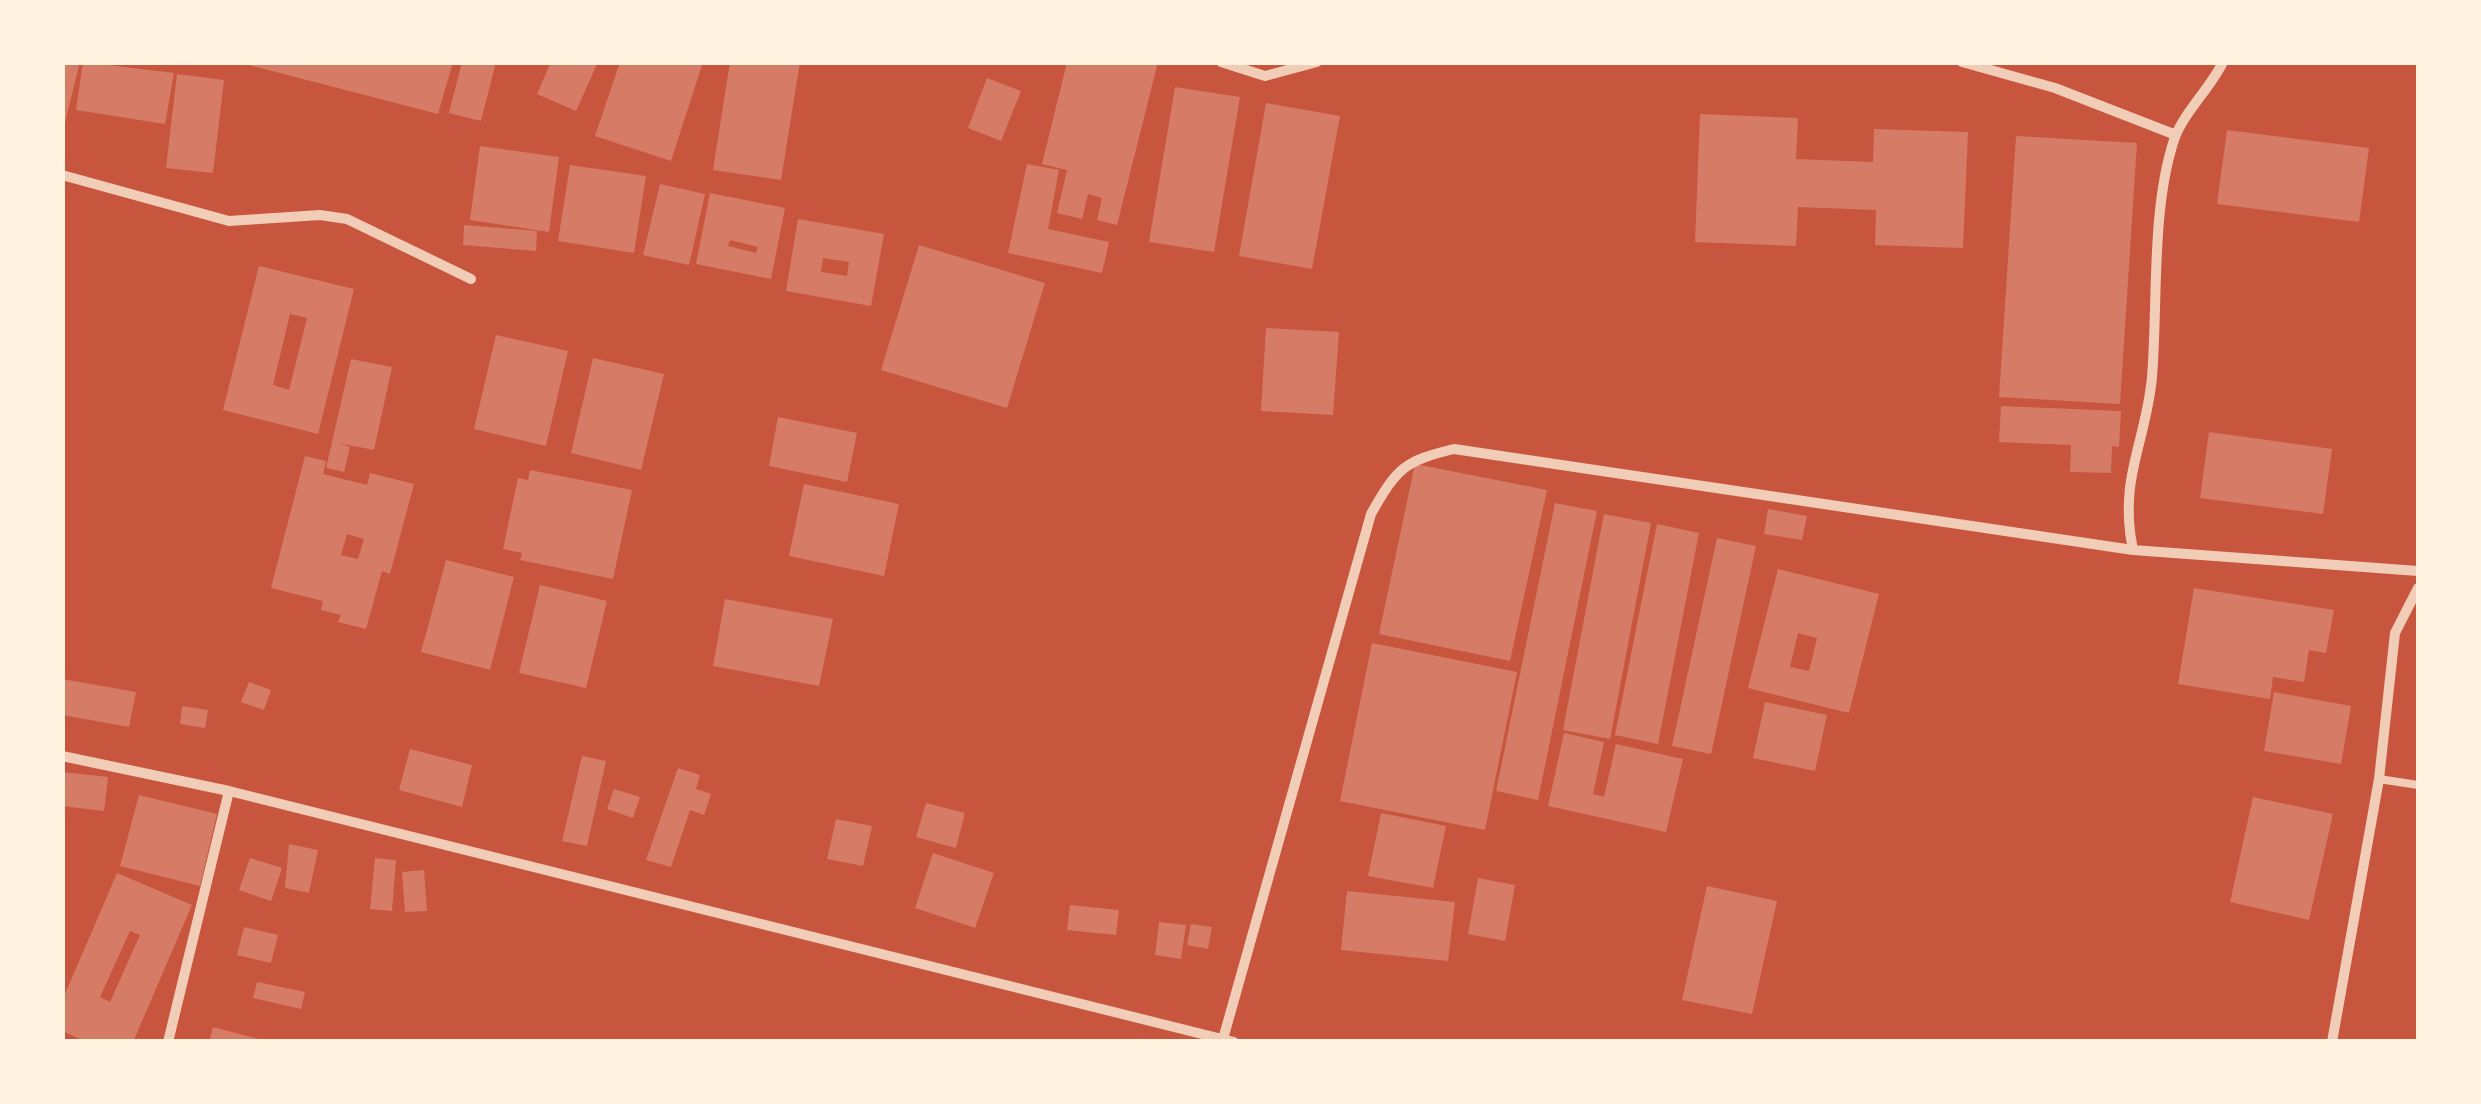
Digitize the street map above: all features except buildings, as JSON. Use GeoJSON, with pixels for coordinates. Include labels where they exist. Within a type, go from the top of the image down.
{"type":"FeatureCollection","features":[{"type":"Feature","properties":{"kind":"street"},"geometry":{"type":"LineString","coordinates":[[1221,62],[1265,76],[1317,62]]}},
{"type":"Feature","properties":{"kind":"street"},"geometry":{"type":"LineString","coordinates":[[1962,62],[2055,88],[2176,135]]}},
{"type":"Feature","properties":{"kind":"street"},"geometry":{"type":"LineString","coordinates":[[2133,550],[2126,494],[2151,382],[2166,172],[2176,135],[2208,92],[2223,62]]}},
{"type":"Feature","properties":{"kind":"street"},"geometry":{"type":"LineString","coordinates":[[62,175],[229,221],[320,214],[347,219],[471,279]]}},
{"type":"Feature","properties":{"kind":"street"},"geometry":{"type":"LineString","coordinates":[[62,756],[229,792],[1228,1040],[1372,514],[1386,487],[1411,459],[1454,449],[2133,550],[2418,571]]}},
{"type":"Feature","properties":{"kind":"street"},"geometry":{"type":"LineString","coordinates":[[2332,1042],[2379,779],[2394,633],[2418,588]]}},
{"type":"Feature","properties":{"kind":"street"},"geometry":{"type":"LineString","coordinates":[[168,1042],[229,792]]}},
{"type":"Feature","properties":{"kind":"lane"},"geometry":{"type":"LineString","coordinates":[[2379,779],[2418,784]]}}]}
